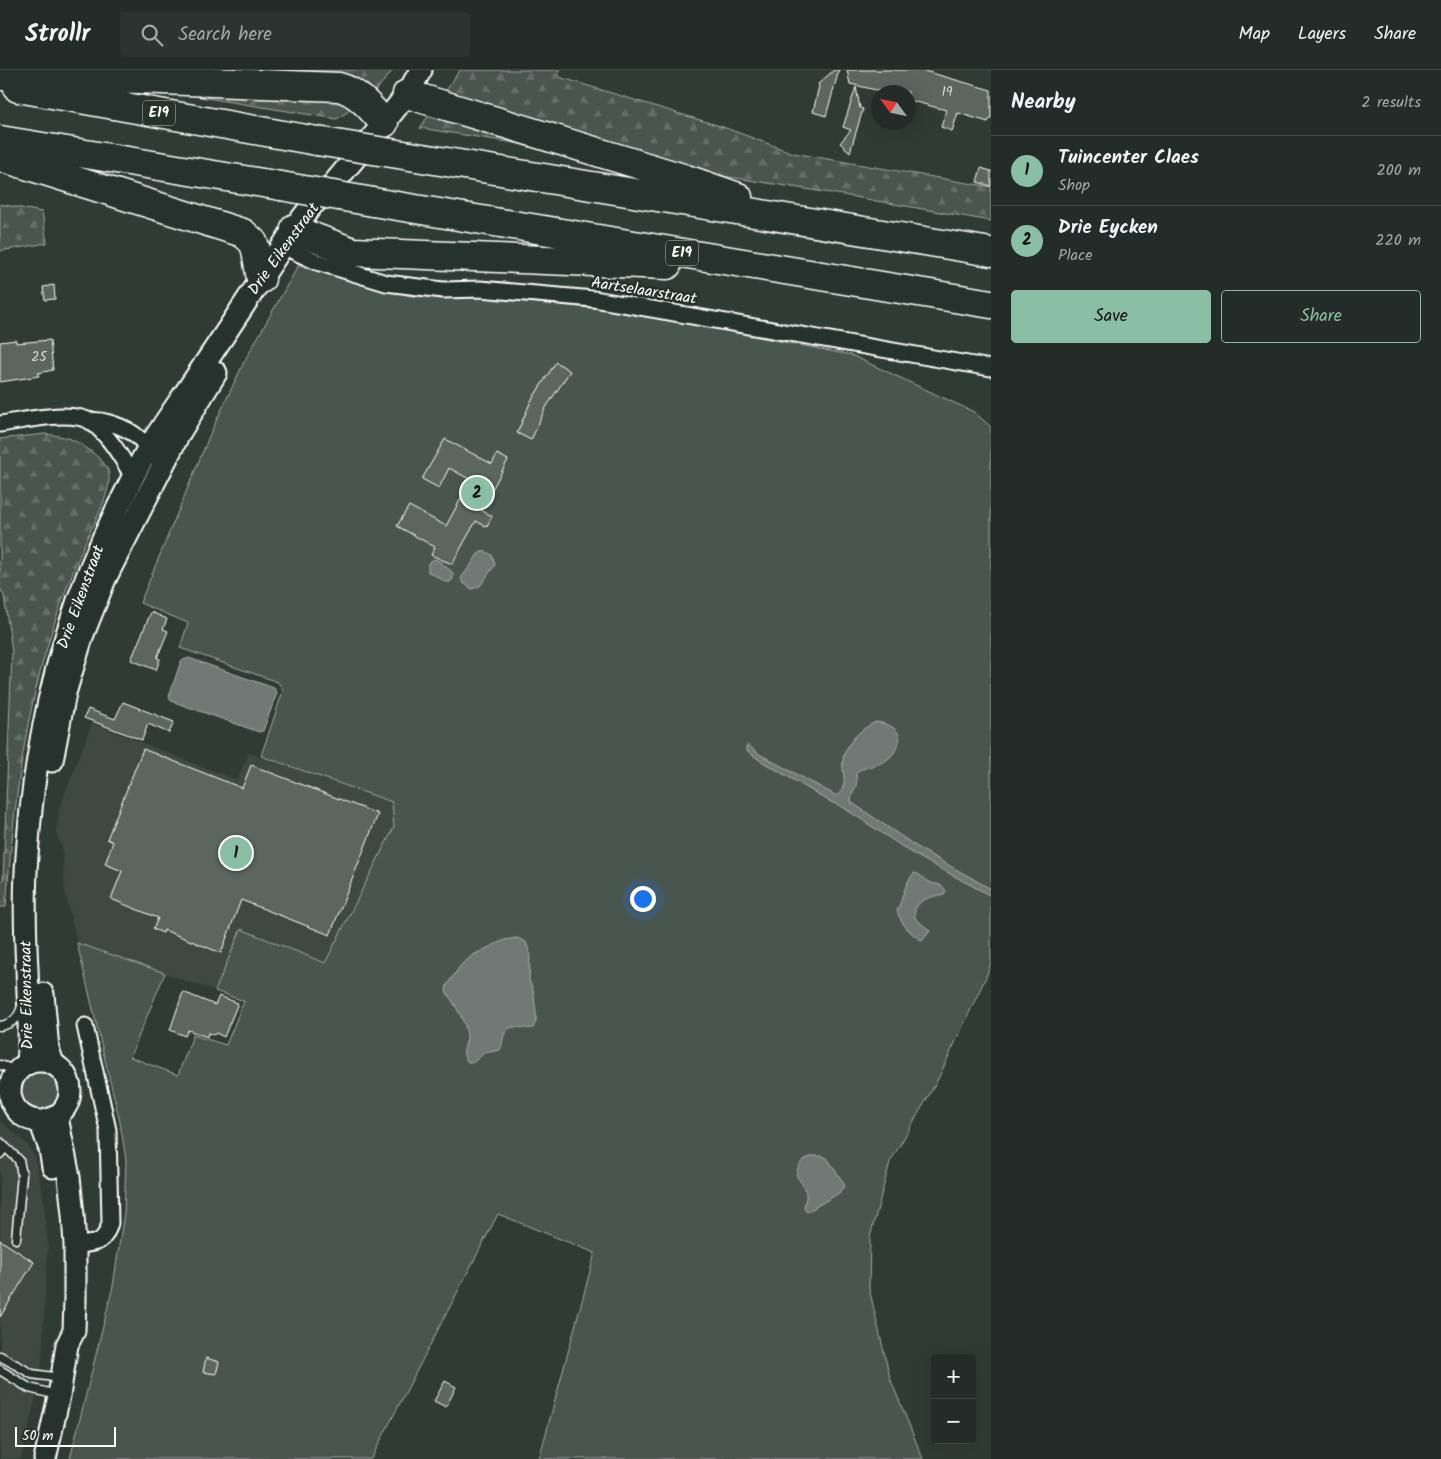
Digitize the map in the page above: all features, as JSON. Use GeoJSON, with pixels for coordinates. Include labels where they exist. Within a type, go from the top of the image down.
{"type":"FeatureCollection","features":[{"type":"Feature","properties":{"kind":"highway"},"geometry":{"type":"LineString","coordinates":[[0,76],[25,75],[339,87],[356,95],[384,123]]}},
{"type":"Feature","properties":{"kind":"highway","name":"E19"},"geometry":{"type":"LineString","coordinates":[[0,85],[317,141],[991,252]]}},
{"type":"Feature","properties":{"kind":"highway"},"geometry":{"type":"LineString","coordinates":[[407,94],[686,179],[813,222]]}},
{"type":"Feature","properties":{"kind":"highway","name":"E19"},"geometry":{"type":"LineString","coordinates":[[0,140],[991,304]]}},
{"type":"Feature","properties":{"kind":"highway"},"geometry":{"type":"LineString","coordinates":[[0,158],[243,233],[253,242],[256,250],[260,279]]}},
{"type":"Feature","properties":{"kind":"highway"},"geometry":{"type":"LineString","coordinates":[[298,238],[353,252],[788,271]]}},
{"type":"Feature","properties":{"kind":"street","name":"Drie Eikenstraat"},"geometry":{"type":"LineString","coordinates":[[407,94],[421,70]]}},
{"type":"Feature","properties":{"kind":"street","name":"Drie Eikenstraat"},"geometry":{"type":"LineString","coordinates":[[53,1063],[48,1049],[46,1034],[39,925],[40,870],[45,817],[45,761],[52,685],[71,618],[108,526],[148,449],[260,279],[322,209],[324,194],[407,94],[431,70]]}},
{"type":"Feature","properties":{"kind":"street","name":"Drie Eikenstraat"},"geometry":{"type":"LineString","coordinates":[[24,1065],[30,1035],[25,900],[27,855],[45,761],[83,634],[104,579],[196,404],[298,238]]}},
{"type":"Feature","properties":{"kind":"street","name":"Aartselaarstraat"},"geometry":{"type":"LineString","coordinates":[[298,238],[317,262],[386,283],[443,290],[480,289],[594,299],[991,368]]}},
{"type":"Feature","properties":{"kind":"street"},"geometry":{"type":"LineString","coordinates":[[90,422],[97,419],[139,430],[158,426],[171,414]]}},
{"type":"Feature","properties":{"kind":"street"},"geometry":{"type":"LineString","coordinates":[[0,424],[61,416],[90,422],[112,445],[133,477]]}},
{"type":"Feature","properties":{"kind":"street"},"geometry":{"type":"LineString","coordinates":[[126,428],[137,435],[148,449],[150,465],[129,514],[128,534]]}},
{"type":"Feature","properties":{"kind":"street"},"geometry":{"type":"LineString","coordinates":[[75,1245],[101,1241],[105,1237],[110,1223],[108,1130],[85,1026]]}},
{"type":"Feature","properties":{"kind":"street"},"geometry":{"type":"LineString","coordinates":[[36,1060],[53,1063],[68,1078],[71,1087],[65,1109],[48,1119],[28,1119],[19,1113],[5,1092],[16,1072],[24,1065],[36,1060]]}},
{"type":"Feature","properties":{"kind":"street"},"geometry":{"type":"LineString","coordinates":[[45,1459],[68,1345],[74,1331],[75,1245],[69,1177],[48,1119]]}},
{"type":"Feature","properties":{"kind":"street"},"geometry":{"type":"LineString","coordinates":[[48,1119],[50,1149],[62,1214],[65,1256],[62,1330],[68,1345]]}},
{"type":"Feature","properties":{"kind":"lane"},"geometry":{"type":"LineString","coordinates":[[0,1026],[9,1024],[19,1014],[22,1008],[22,998],[28,991]]}},
{"type":"Feature","properties":{"kind":"lane"},"geometry":{"type":"LineString","coordinates":[[0,1065],[9,1068],[24,1065]]}},
{"type":"Feature","properties":{"kind":"lane"},"geometry":{"type":"LineString","coordinates":[[2,1148],[19,1160],[22,1175],[16,1239]]}},
{"type":"Feature","properties":{"kind":"lane"},"geometry":{"type":"LineString","coordinates":[[0,1356],[23,1371],[61,1387]]}},
{"type":"Feature","properties":{"kind":"lane"},"geometry":{"type":"LineString","coordinates":[[0,1370],[29,1388],[61,1387]]}},
{"type":"Feature","properties":{"kind":"shaded area"},"geometry":{"type":"Polygon","coordinates":[[[484,551],[492,555],[495,565],[480,586],[472,589],[463,583],[461,578],[478,554],[484,551]]]}},
{"type":"Feature","properties":{"kind":"shaded area"},"geometry":{"type":"Polygon","coordinates":[[[434,559],[453,573],[453,579],[450,582],[445,582],[428,572],[428,563],[434,559]]]}},
{"type":"Feature","properties":{"kind":"shaded area"},"geometry":{"type":"Polygon","coordinates":[[[189,658],[274,688],[277,693],[263,731],[259,732],[171,701],[169,696],[181,661],[189,658]]]}},
{"type":"Feature","properties":{"kind":"shaded area"},"geometry":{"type":"Polygon","coordinates":[[[876,722],[894,728],[900,737],[894,752],[886,761],[859,770],[856,774],[857,782],[851,802],[920,849],[991,889],[991,896],[915,855],[844,808],[758,759],[746,750],[746,746],[749,746],[759,754],[837,796],[843,787],[843,759],[847,747],[860,732],[876,722]]]}},
{"type":"Feature","properties":{"kind":"shaded area"},"geometry":{"type":"Polygon","coordinates":[[[92,723],[237,780],[249,753],[392,802],[394,827],[325,963],[242,929],[215,991],[77,943],[65,893],[62,847],[56,834],[59,809],[92,723]]]}},
{"type":"Feature","properties":{"kind":"shaded area"},"geometry":{"type":"Polygon","coordinates":[[[914,873],[942,886],[946,891],[944,894],[923,900],[916,907],[915,918],[930,931],[922,941],[906,928],[897,911],[906,886],[914,873]]]}},
{"type":"Feature","properties":{"kind":"shaded area"},"geometry":{"type":"Polygon","coordinates":[[[517,938],[526,942],[530,954],[529,980],[533,990],[536,1021],[533,1028],[510,1028],[504,1035],[500,1050],[484,1053],[474,1062],[468,1062],[464,1055],[467,1040],[466,1030],[459,1013],[446,991],[447,985],[461,965],[473,955],[504,940],[517,938]]]}},
{"type":"Feature","properties":{"kind":"shaded area"},"geometry":{"type":"Polygon","coordinates":[[[0,1121],[26,1143],[35,1157],[43,1196],[48,1245],[41,1376],[21,1459],[0,1459],[0,1121]]]}},
{"type":"Feature","properties":{"kind":"shaded area"},"geometry":{"type":"Polygon","coordinates":[[[813,1156],[827,1158],[845,1185],[839,1193],[807,1212],[804,1209],[806,1193],[798,1178],[797,1171],[803,1160],[813,1156]]]}},
{"type":"Feature","properties":{"kind":"green space"},"geometry":{"type":"Polygon","coordinates":[[[100,70],[393,70],[373,94],[337,119],[169,92],[100,70]]]}},
{"type":"Feature","properties":{"kind":"green space"},"geometry":{"type":"Polygon","coordinates":[[[460,70],[560,70],[559,77],[723,127],[793,153],[991,187],[991,221],[843,195],[420,128],[460,70]]]}},
{"type":"Feature","properties":{"kind":"green space"},"geometry":{"type":"Polygon","coordinates":[[[0,204],[42,212],[47,243],[0,251],[0,204]]]}},
{"type":"Feature","properties":{"kind":"green space"},"geometry":{"type":"Polygon","coordinates":[[[298,266],[411,296],[487,297],[599,309],[851,355],[974,412],[991,427],[991,962],[986,977],[936,1083],[890,1162],[870,1237],[869,1288],[890,1378],[923,1459],[539,1459],[595,1253],[498,1214],[371,1459],[70,1459],[113,1286],[124,1213],[126,1160],[120,1122],[77,943],[165,973],[130,1057],[178,1075],[193,1035],[226,1045],[244,1001],[215,991],[241,929],[325,963],[394,827],[392,802],[261,756],[283,691],[278,682],[180,648],[188,623],[140,603],[211,432],[245,360],[298,266]]]}},
{"type":"Feature","properties":{"kind":"green space"},"geometry":{"type":"Polygon","coordinates":[[[45,434],[68,438],[93,453],[104,463],[109,474],[109,483],[104,501],[84,545],[61,605],[40,673],[25,739],[20,773],[6,907],[0,907],[0,882],[3,880],[12,652],[4,596],[0,588],[0,439],[45,434]]]}},
{"type":"Feature","properties":{"kind":"green space"},"geometry":{"type":"Polygon","coordinates":[[[37,1072],[45,1072],[52,1075],[58,1081],[61,1092],[58,1103],[52,1109],[45,1112],[37,1112],[30,1109],[24,1103],[21,1096],[21,1088],[24,1081],[30,1075],[37,1072]]]}},
{"type":"Feature","properties":{"kind":"building"},"geometry":{"type":"Polygon","coordinates":[[[834,70],[839,70],[826,116],[813,112],[818,84],[834,70]]]}},
{"type":"Feature","properties":{"kind":"building"},"geometry":{"type":"Polygon","coordinates":[[[847,70],[921,70],[991,90],[991,118],[988,122],[958,113],[952,131],[941,127],[946,110],[916,102],[916,85],[871,85],[871,89],[850,84],[847,70]]]}},
{"type":"Feature","properties":{"kind":"building"},"geometry":{"type":"Polygon","coordinates":[[[856,87],[860,108],[863,109],[850,152],[840,143],[851,130],[843,127],[856,87]]]}},
{"type":"Feature","properties":{"kind":"building"},"geometry":{"type":"Polygon","coordinates":[[[981,168],[991,171],[991,186],[977,182],[981,168]]]}},
{"type":"Feature","properties":{"kind":"building"},"geometry":{"type":"Polygon","coordinates":[[[54,285],[55,299],[45,300],[43,287],[54,285]]]}},
{"type":"Feature","properties":{"kind":"building"},"geometry":{"type":"Polygon","coordinates":[[[16,340],[16,343],[50,340],[53,370],[38,373],[39,376],[0,382],[0,342],[16,340]]]}},
{"type":"Feature","properties":{"kind":"building"},"geometry":{"type":"Polygon","coordinates":[[[556,362],[570,371],[545,409],[531,440],[517,433],[531,401],[556,362]]]}},
{"type":"Feature","properties":{"kind":"building"},"geometry":{"type":"Polygon","coordinates":[[[445,439],[492,464],[497,454],[508,460],[481,510],[492,516],[487,527],[476,521],[452,564],[431,555],[435,547],[397,526],[409,506],[446,526],[471,480],[449,468],[439,488],[422,479],[445,439]]]}},
{"type":"Feature","properties":{"kind":"building"},"geometry":{"type":"Polygon","coordinates":[[[151,612],[167,619],[163,629],[168,631],[157,658],[160,659],[156,670],[131,660],[151,612]]]}},
{"type":"Feature","properties":{"kind":"building"},"geometry":{"type":"Polygon","coordinates":[[[123,702],[174,722],[169,733],[148,724],[142,740],[84,718],[88,709],[115,719],[123,702]]]}},
{"type":"Feature","properties":{"kind":"building"},"geometry":{"type":"Polygon","coordinates":[[[143,749],[242,788],[251,765],[378,814],[330,935],[241,900],[221,953],[164,930],[163,933],[153,929],[158,918],[111,899],[122,871],[105,864],[113,842],[107,839],[143,749]]]}},
{"type":"Feature","properties":{"kind":"building"},"geometry":{"type":"Polygon","coordinates":[[[183,992],[215,1005],[219,996],[238,1003],[224,1037],[216,1033],[214,1035],[208,1033],[207,1037],[188,1030],[185,1036],[170,1030],[183,992]]]}},
{"type":"Feature","properties":{"kind":"building"},"geometry":{"type":"Polygon","coordinates":[[[0,1240],[34,1262],[0,1317],[0,1240]]]}},
{"type":"Feature","properties":{"kind":"building"},"geometry":{"type":"Polygon","coordinates":[[[206,1358],[219,1362],[216,1374],[203,1372],[206,1358]]]}},
{"type":"Feature","properties":{"kind":"building"},"geometry":{"type":"Polygon","coordinates":[[[445,1381],[456,1387],[446,1407],[434,1401],[445,1381]]]}},
{"type":"Feature","properties":{"kind":"place","name":"Drie Eycken"},"geometry":{"type":"Point","coordinates":[477,493]}},
{"type":"Feature","properties":{"kind":"place","name":"Tuincenter Claes"},"geometry":{"type":"Point","coordinates":[236,853]}}]}
